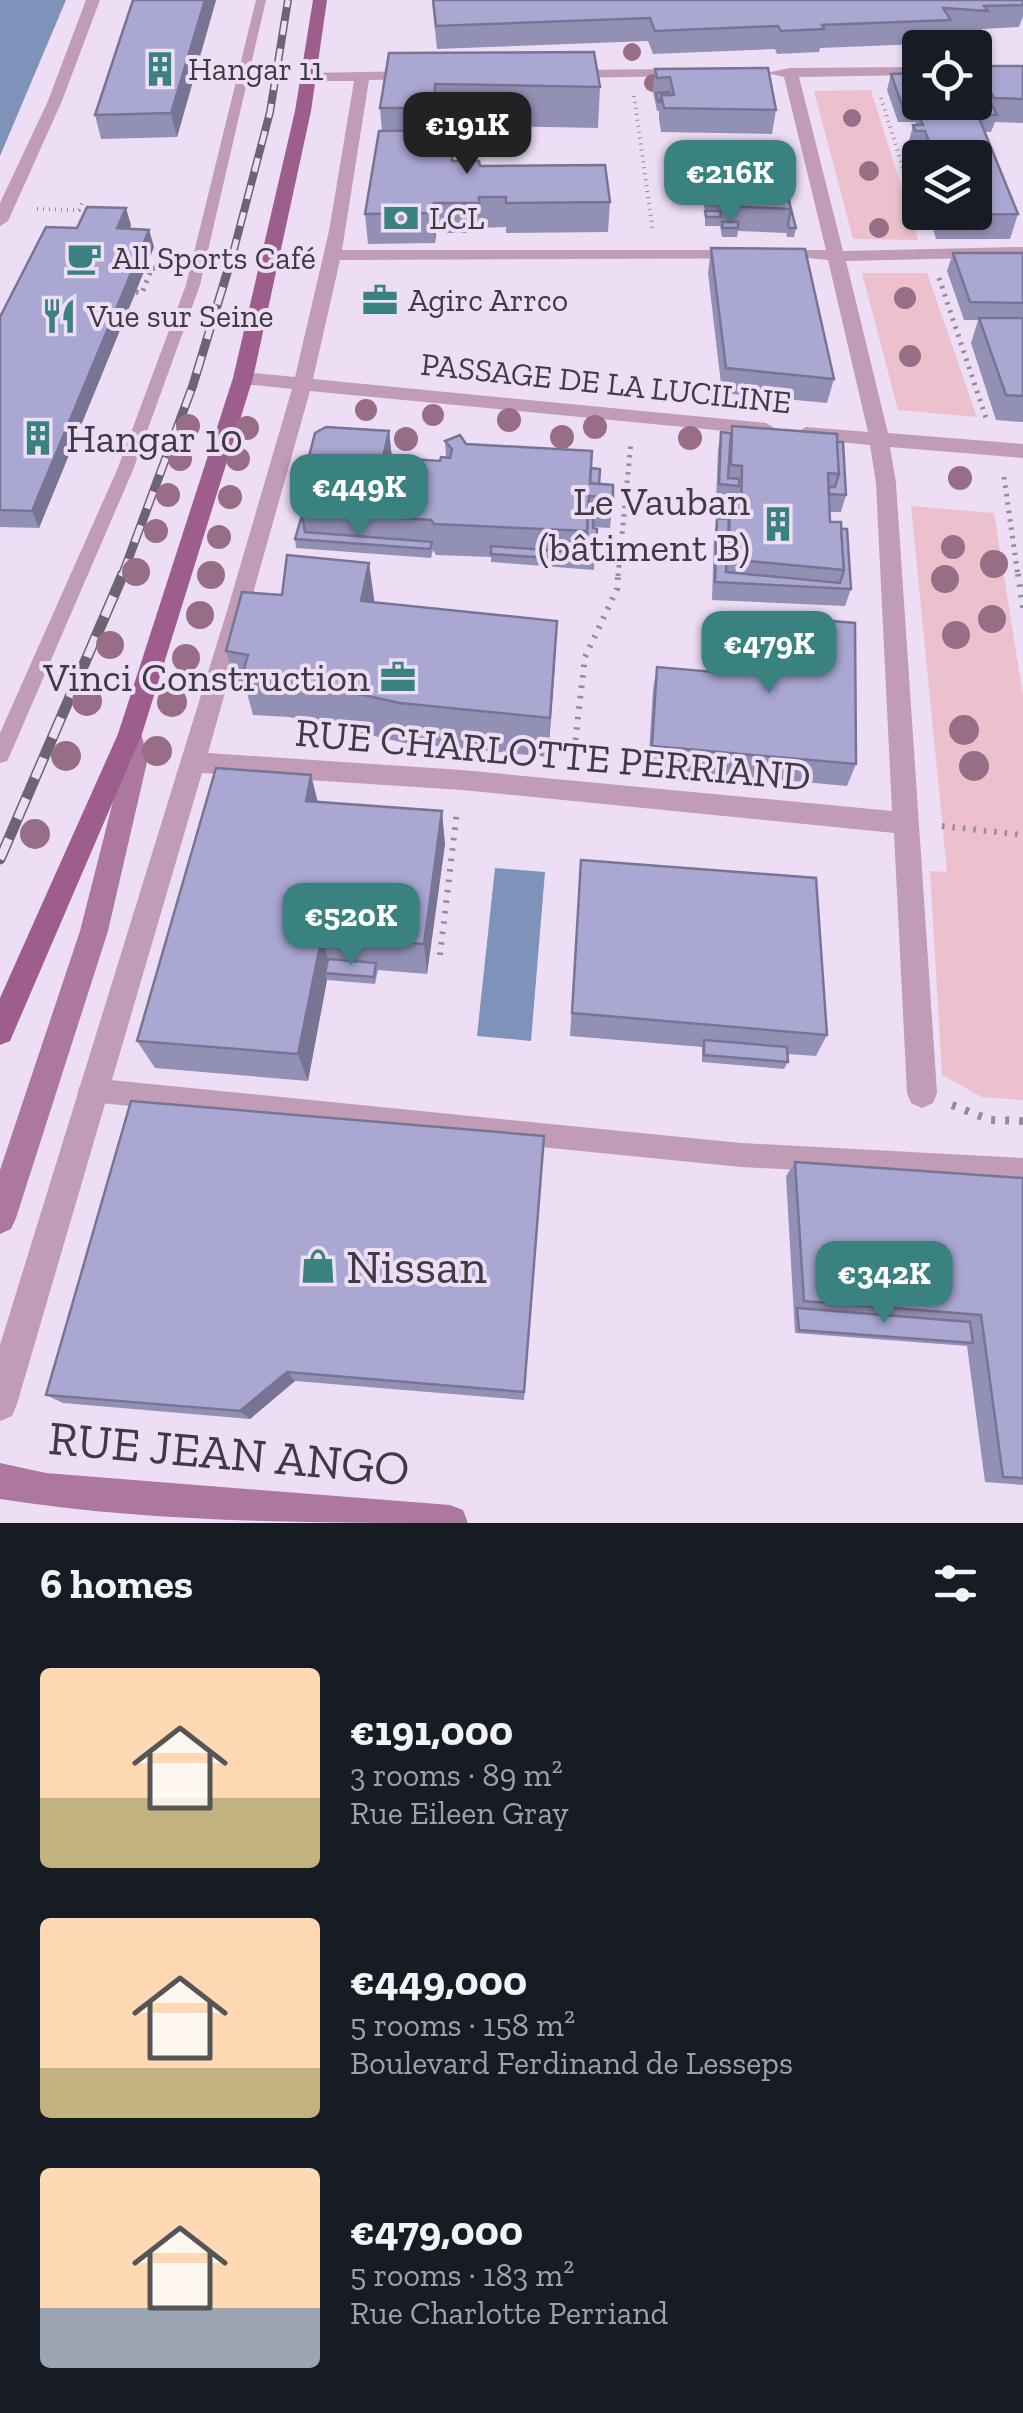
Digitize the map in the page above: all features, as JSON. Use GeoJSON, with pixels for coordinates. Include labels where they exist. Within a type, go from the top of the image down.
{"type":"FeatureCollection","features":[{"type":"Feature","properties":{"kind":"main road"},"geometry":{"type":"LineString","coordinates":[[0,1030],[130,734],[243,378],[308,77],[320,0]]}},
{"type":"Feature","properties":{"kind":"street"},"geometry":{"type":"LineString","coordinates":[[3,215],[55,101],[93,0]]}},
{"type":"Feature","properties":{"kind":"street"},"geometry":{"type":"LineString","coordinates":[[762,72],[902,71]]}},
{"type":"Feature","properties":{"kind":"street"},"geometry":{"type":"LineString","coordinates":[[790,72],[886,483],[920,824],[922,1093]]}},
{"type":"Feature","properties":{"kind":"street"},"geometry":{"type":"LineString","coordinates":[[548,74],[700,73]]}},
{"type":"Feature","properties":{"kind":"street"},"geometry":{"type":"LineString","coordinates":[[0,1404],[90,1090],[305,384],[332,255],[362,76]]}},
{"type":"Feature","properties":{"kind":"street"},"geometry":{"type":"LineString","coordinates":[[308,77],[430,76]]}},
{"type":"Feature","properties":{"kind":"street"},"geometry":{"type":"LineString","coordinates":[[332,255],[836,256],[1023,252]]}},
{"type":"Feature","properties":{"kind":"street","name":"PASSAGE DE LA LUCILINE"},"geometry":{"type":"LineString","coordinates":[[243,378],[1023,451]]}},
{"type":"Feature","properties":{"kind":"street"},"geometry":{"type":"LineString","coordinates":[[0,1218],[94,932],[136,758],[130,734]]}},
{"type":"Feature","properties":{"kind":"street","name":"RUE CHARLOTTE PERRIAND"},"geometry":{"type":"LineString","coordinates":[[193,762],[462,780],[920,824]]}},
{"type":"Feature","properties":{"kind":"street","name":"RUE JEAN ANGO"},"geometry":{"type":"LineString","coordinates":[[0,1481],[46,1491],[450,1523]]}},
{"type":"Feature","properties":{"kind":"lane"},"geometry":{"type":"LineString","coordinates":[[0,755],[125,470],[193,284],[261,0]]}},
{"type":"Feature","properties":{"kind":"lane"},"geometry":{"type":"LineString","coordinates":[[90,1090],[741,1155],[1023,1170]]}},
{"type":"Feature","properties":{"kind":"path"},"geometry":{"type":"LineString","coordinates":[[632,88],[656,253]]}},
{"type":"Feature","properties":{"kind":"path"},"geometry":{"type":"LineString","coordinates":[[3,215],[79,210],[84,199]]}},
{"type":"Feature","properties":{"kind":"path"},"geometry":{"type":"LineString","coordinates":[[136,292],[142,293],[147,283]]}},
{"type":"Feature","properties":{"kind":"path"},"geometry":{"type":"LineString","coordinates":[[569,792],[586,657],[617,589],[633,416]]}},
{"type":"Feature","properties":{"kind":"path"},"geometry":{"type":"LineString","coordinates":[[1003,470],[1023,608]]}},
{"type":"Feature","properties":{"kind":"path"},"geometry":{"type":"LineString","coordinates":[[440,955],[462,780]]}},
{"type":"Feature","properties":{"kind":"path"},"geometry":{"type":"LineString","coordinates":[[920,824],[1023,834]]}},
{"type":"Feature","properties":{"kind":"path"},"geometry":{"type":"LineString","coordinates":[[434,831],[454,833]]}},
{"type":"Feature","properties":{"kind":"path"},"geometry":{"type":"LineString","coordinates":[[922,1093],[990,1120],[1023,1121]]}},
{"type":"Feature","properties":{"kind":"shaded area"},"geometry":{"type":"Polygon","coordinates":[[[871,90],[902,189],[902,230],[915,230],[918,240],[853,239],[814,91],[871,90]]]}},
{"type":"Feature","properties":{"kind":"shaded area"},"geometry":{"type":"Polygon","coordinates":[[[862,273],[927,273],[977,417],[898,410],[862,273]]]}},
{"type":"Feature","properties":{"kind":"shaded area"},"geometry":{"type":"Polygon","coordinates":[[[911,506],[994,513],[1023,695],[1023,1100],[982,1097],[942,1075],[930,871],[947,872],[911,506]]]}},
{"type":"Feature","properties":{"kind":"water"},"geometry":{"type":"Polygon","coordinates":[[[0,0],[66,0],[0,156],[0,0]]]}},
{"type":"Feature","properties":{"kind":"water"},"geometry":{"type":"Polygon","coordinates":[[[495,868],[545,872],[531,1041],[477,1036],[495,868]]]}},
{"type":"Feature","properties":{"kind":"building","name":"Hangar 11"},"geometry":{"type":"Polygon","coordinates":[[[133,0],[205,0],[171,113],[95,115],[133,0]]]}},
{"type":"Feature","properties":{"kind":"building"},"geometry":{"type":"Polygon","coordinates":[[[433,0],[1023,0],[1023,5],[984,6],[988,11],[943,8],[951,20],[822,25],[824,29],[781,31],[778,26],[655,31],[650,18],[436,26],[433,0]]]}},
{"type":"Feature","properties":{"kind":"building"},"geometry":{"type":"Polygon","coordinates":[[[594,52],[600,87],[435,84],[435,108],[380,108],[389,53],[594,52]]]}},
{"type":"Feature","properties":{"kind":"building"},"geometry":{"type":"Polygon","coordinates":[[[992,66],[1023,66],[1023,99],[994,98],[992,66]]]}},
{"type":"Feature","properties":{"kind":"building"},"geometry":{"type":"Polygon","coordinates":[[[768,68],[776,110],[664,108],[661,95],[674,95],[670,77],[657,78],[655,69],[768,68]]]}},
{"type":"Feature","properties":{"kind":"building"},"geometry":{"type":"Polygon","coordinates":[[[891,74],[902,74],[902,105],[891,74]]]}},
{"type":"Feature","properties":{"kind":"building"},"geometry":{"type":"Polygon","coordinates":[[[921,120],[980,120],[988,140],[928,140],[925,131],[915,131],[913,125],[923,125],[921,120]]]}},
{"type":"Feature","properties":{"kind":"building"},"geometry":{"type":"Polygon","coordinates":[[[453,130],[452,161],[479,161],[480,166],[605,165],[610,202],[506,203],[506,197],[479,197],[479,203],[434,203],[433,213],[365,214],[379,131],[453,130]]]}},
{"type":"Feature","properties":{"kind":"building"},"geometry":{"type":"Polygon","coordinates":[[[728,145],[770,145],[776,172],[789,172],[793,189],[786,189],[791,209],[724,206],[722,196],[710,195],[705,169],[722,169],[719,151],[729,152],[728,145]]]}},
{"type":"Feature","properties":{"kind":"building"},"geometry":{"type":"Polygon","coordinates":[[[992,150],[1018,214],[992,214],[992,150]]]}},
{"type":"Feature","properties":{"kind":"building","name":"Hangar 10"},"geometry":{"type":"Polygon","coordinates":[[[87,207],[126,208],[117,228],[149,230],[32,511],[0,510],[0,317],[46,227],[77,228],[87,207]]]}},
{"type":"Feature","properties":{"kind":"building"},"geometry":{"type":"Polygon","coordinates":[[[791,209],[796,228],[789,228],[791,209]]]}},
{"type":"Feature","properties":{"kind":"building"},"geometry":{"type":"Polygon","coordinates":[[[705,211],[720,211],[721,217],[706,217],[705,211]]]}},
{"type":"Feature","properties":{"kind":"building"},"geometry":{"type":"Polygon","coordinates":[[[722,222],[738,222],[738,228],[723,228],[722,222]]]}},
{"type":"Feature","properties":{"kind":"building"},"geometry":{"type":"Polygon","coordinates":[[[711,248],[805,249],[834,379],[726,368],[711,248]]]}},
{"type":"Feature","properties":{"kind":"building"},"geometry":{"type":"Polygon","coordinates":[[[953,253],[1023,253],[1023,303],[970,302],[953,253]]]}},
{"type":"Feature","properties":{"kind":"building"},"geometry":{"type":"Polygon","coordinates":[[[979,318],[1023,318],[1023,396],[1006,395],[979,318]]]}},
{"type":"Feature","properties":{"kind":"building","name":"Le Vauban (bâtiment B)"},"geometry":{"type":"Polygon","coordinates":[[[732,426],[837,434],[839,474],[828,473],[830,522],[841,522],[844,570],[728,559],[730,513],[741,514],[742,466],[731,465],[732,426]]]}},
{"type":"Feature","properties":{"kind":"building"},"geometry":{"type":"Polygon","coordinates":[[[326,427],[389,431],[383,457],[440,461],[441,457],[450,458],[452,449],[445,441],[460,435],[466,444],[592,451],[590,483],[613,485],[613,498],[589,496],[587,531],[434,524],[431,520],[301,511],[317,475],[305,472],[315,433],[326,427]]]}},
{"type":"Feature","properties":{"kind":"building"},"geometry":{"type":"Polygon","coordinates":[[[721,432],[731,433],[728,478],[739,479],[739,486],[719,484],[721,432]]]}},
{"type":"Feature","properties":{"kind":"building"},"geometry":{"type":"Polygon","coordinates":[[[837,442],[843,442],[846,495],[829,494],[829,487],[835,487],[839,474],[837,442]]]}},
{"type":"Feature","properties":{"kind":"building"},"geometry":{"type":"Polygon","coordinates":[[[591,468],[600,469],[599,484],[590,483],[591,468]]]}},
{"type":"Feature","properties":{"kind":"building"},"geometry":{"type":"Polygon","coordinates":[[[302,515],[305,532],[432,542],[430,549],[295,539],[302,515]]]}},
{"type":"Feature","properties":{"kind":"building"},"geometry":{"type":"Polygon","coordinates":[[[588,518],[593,518],[593,528],[597,529],[595,561],[491,554],[491,546],[586,553],[588,518]]]}},
{"type":"Feature","properties":{"kind":"building"},"geometry":{"type":"Polygon","coordinates":[[[717,518],[729,519],[726,572],[840,583],[844,570],[841,529],[847,529],[851,589],[715,582],[717,518]]]}},
{"type":"Feature","properties":{"kind":"building"},"geometry":{"type":"Polygon","coordinates":[[[287,555],[369,563],[361,601],[557,621],[550,718],[400,703],[280,677],[242,675],[248,655],[226,651],[242,592],[282,595],[287,555]]]}},
{"type":"Feature","properties":{"kind":"building"},"geometry":{"type":"Polygon","coordinates":[[[748,614],[855,623],[856,764],[652,746],[657,667],[748,675],[748,614]]]}},
{"type":"Feature","properties":{"kind":"building"},"geometry":{"type":"Polygon","coordinates":[[[216,768],[311,775],[306,801],[442,811],[424,944],[322,936],[298,1054],[137,1041],[216,768]]]}},
{"type":"Feature","properties":{"kind":"building"},"geometry":{"type":"Polygon","coordinates":[[[581,860],[816,878],[827,1035],[572,1013],[581,860]]]}},
{"type":"Feature","properties":{"kind":"building"},"geometry":{"type":"Polygon","coordinates":[[[328,959],[376,963],[374,977],[325,973],[328,959]]]}},
{"type":"Feature","properties":{"kind":"building"},"geometry":{"type":"Polygon","coordinates":[[[704,1040],[787,1047],[788,1062],[704,1055],[704,1040]]]}},
{"type":"Feature","properties":{"kind":"building","name":"Nissan"},"geometry":{"type":"Polygon","coordinates":[[[131,1101],[544,1136],[524,1392],[287,1372],[240,1411],[46,1395],[131,1101]]]}},
{"type":"Feature","properties":{"kind":"building"},"geometry":{"type":"Polygon","coordinates":[[[795,1162],[1023,1178],[1023,1478],[1003,1477],[981,1315],[804,1301],[795,1162]]]}},
{"type":"Feature","properties":{"kind":"building"},"geometry":{"type":"Polygon","coordinates":[[[797,1308],[970,1322],[973,1343],[799,1330],[797,1308]]]}},
{"type":"Feature","properties":{"kind":"railway"},"geometry":{"type":"LineString","coordinates":[[233,253],[270,112],[288,0]]}},
{"type":"Feature","properties":{"kind":"railway"},"geometry":{"type":"LineString","coordinates":[[122,576],[193,385],[234,250]]}},
{"type":"Feature","properties":{"kind":"railway"},"geometry":{"type":"LineString","coordinates":[[0,859],[123,574]]}},
{"type":"Feature","properties":{"kind":"place","name":"Hangar 11"},"geometry":{"type":"Point","coordinates":[160,69]}},
{"type":"Feature","properties":{"kind":"place","name":"LCL"},"geometry":{"type":"Point","coordinates":[401,218]}},
{"type":"Feature","properties":{"kind":"place","name":"All Sports Café"},"geometry":{"type":"Point","coordinates":[84,258]}},
{"type":"Feature","properties":{"kind":"place","name":"Agirc Arrco"},"geometry":{"type":"Point","coordinates":[380,300]}},
{"type":"Feature","properties":{"kind":"place","name":"Vue sur Seine"},"geometry":{"type":"Point","coordinates":[59,316]}},
{"type":"Feature","properties":{"kind":"place","name":"Hangar 10"},"geometry":{"type":"Point","coordinates":[38,438]}},
{"type":"Feature","properties":{"kind":"place","name":"Le Vauban (bâtiment B)"},"geometry":{"type":"Point","coordinates":[778,524]}},
{"type":"Feature","properties":{"kind":"place","name":"Vinci Construction"},"geometry":{"type":"Point","coordinates":[398,677]}},
{"type":"Feature","properties":{"kind":"place","name":"Nissan"},"geometry":{"type":"Point","coordinates":[318,1266]}}]}
